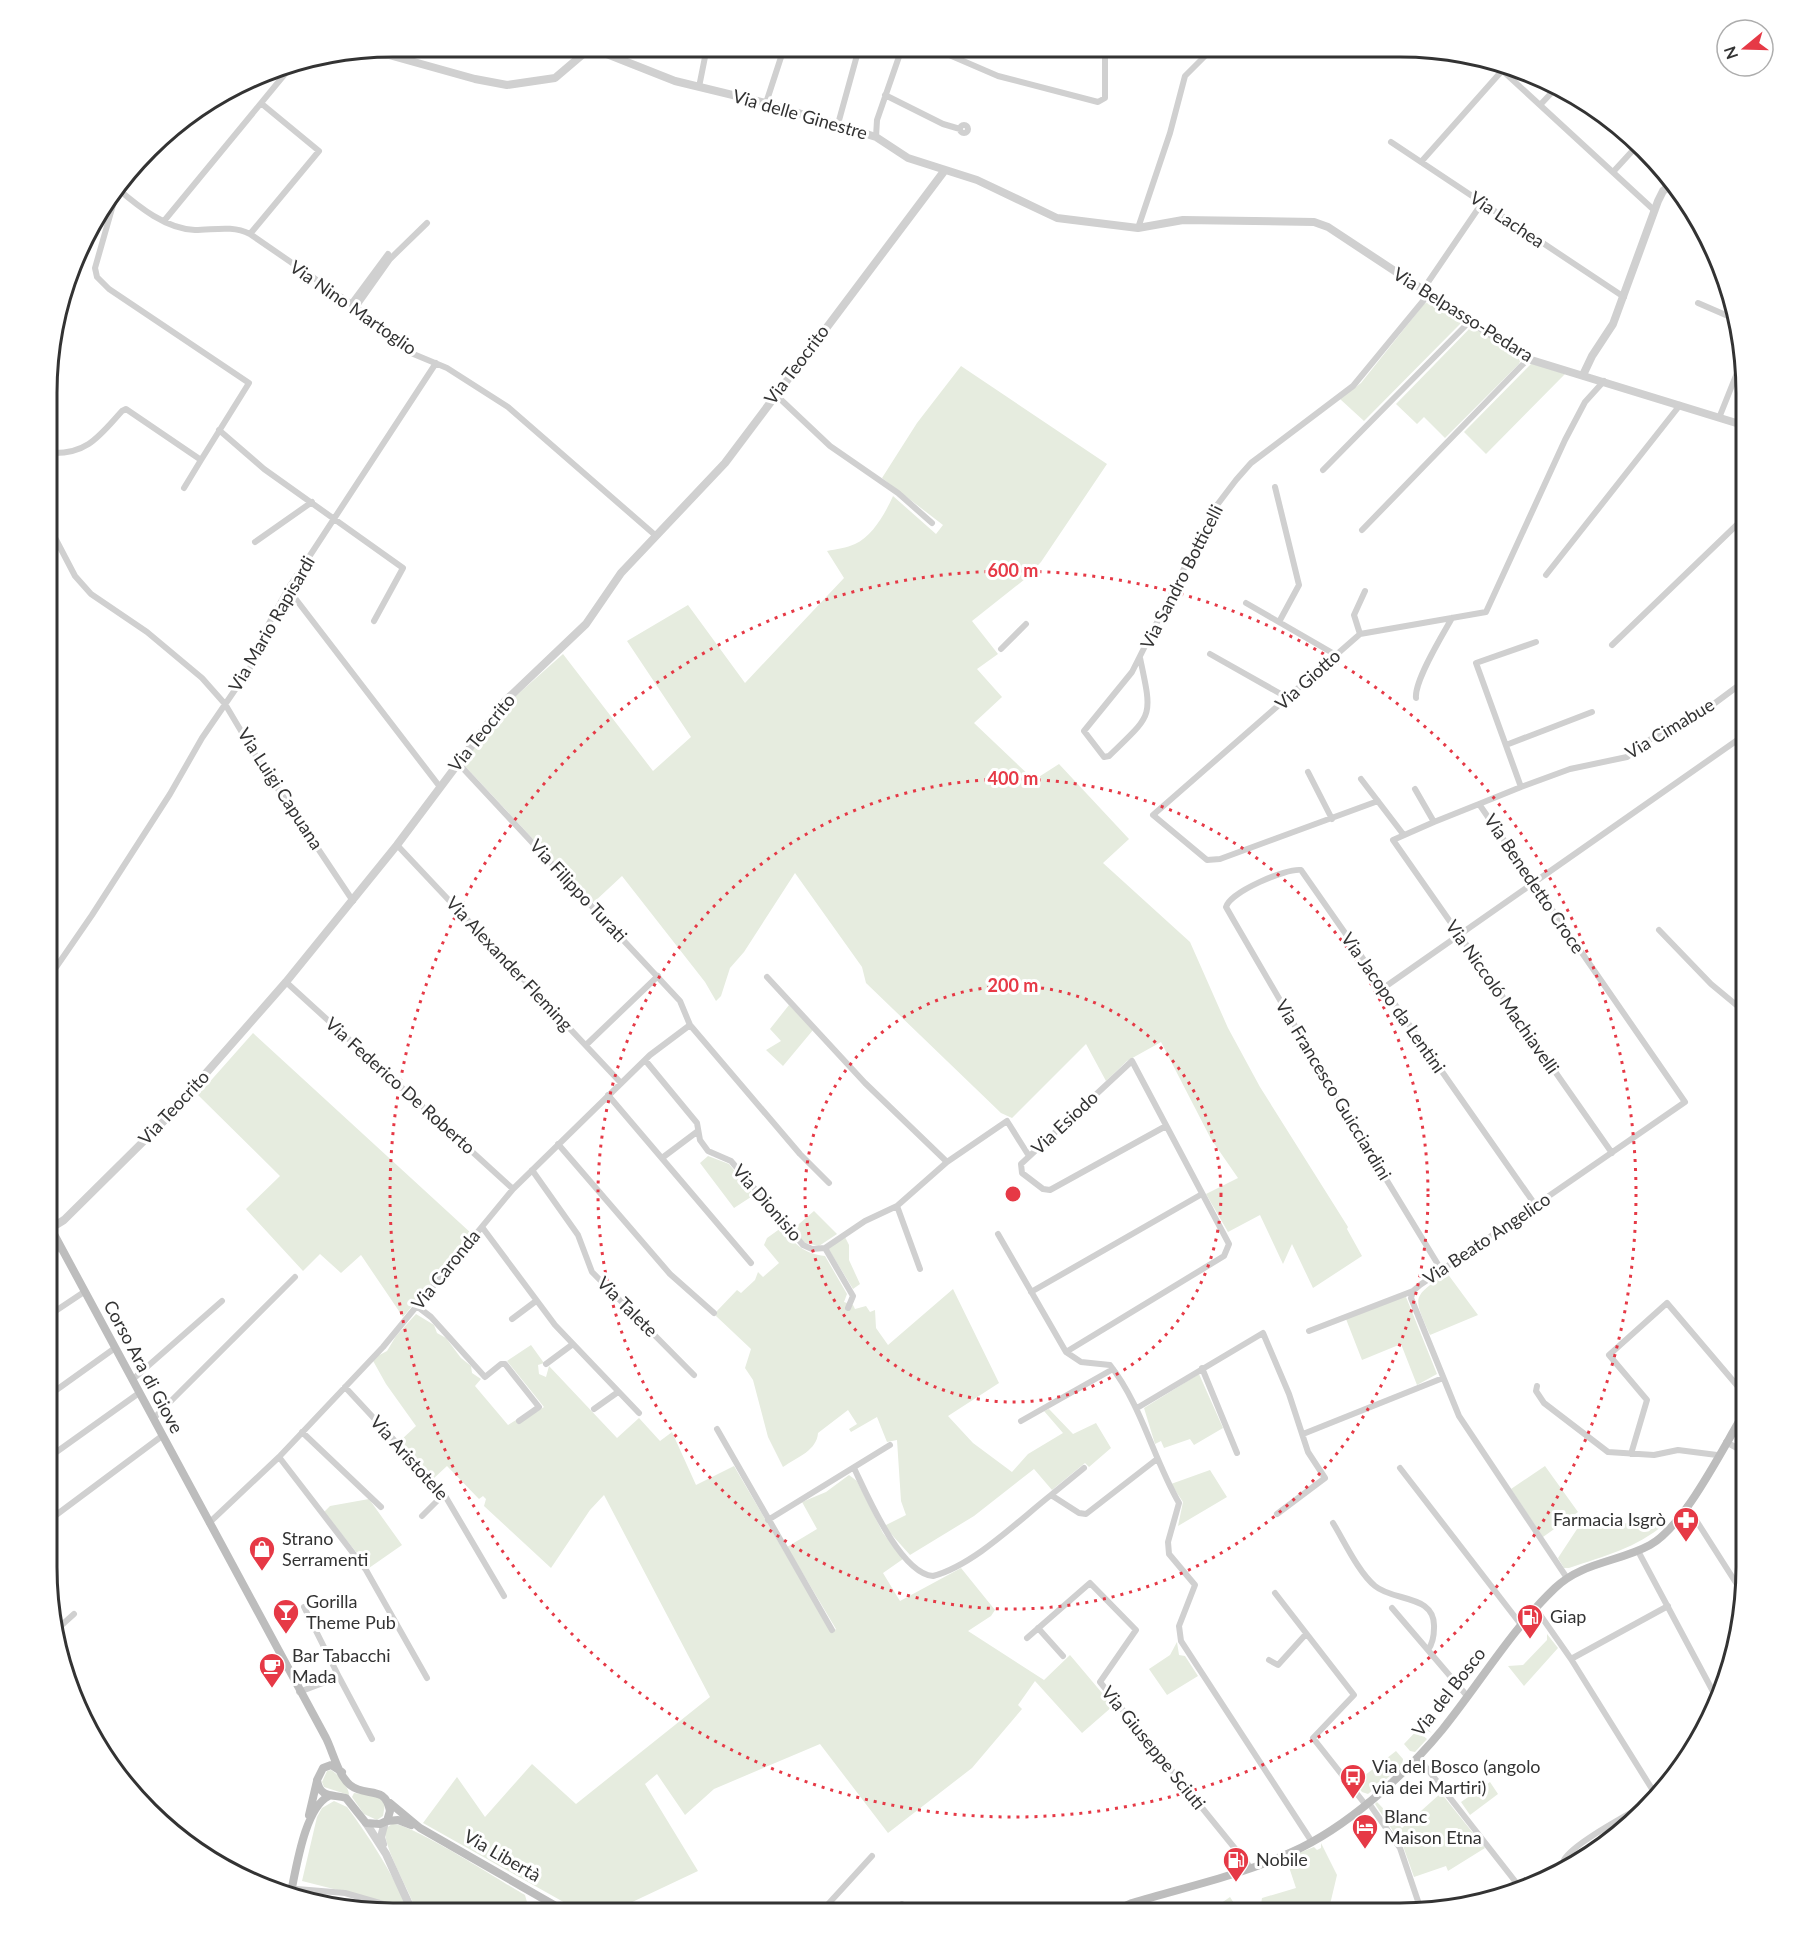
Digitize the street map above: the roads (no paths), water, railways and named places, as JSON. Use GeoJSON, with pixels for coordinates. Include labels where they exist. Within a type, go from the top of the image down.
{"type":"FeatureCollection","features":[{"type":"Feature","properties":{"kind":"main road","name":"Corso Ara di Giove"},"geometry":{"type":"LineString","coordinates":[[57,1241],[314,1718]]}},
{"type":"Feature","properties":{"kind":"main road","name":"Via del Bosco"},"geometry":{"type":"LineString","coordinates":[[1132,1903],[1250,1867],[1312,1842],[1366,1803],[1418,1757],[1536,1609],[1567,1578],[1594,1564],[1638,1551],[1666,1533],[1687,1506],[1736,1426]]}},
{"type":"Feature","properties":{"kind":"main road"},"geometry":{"type":"LineString","coordinates":[[292,1887],[317,1780],[326,1766],[327,1753],[314,1718]]}},
{"type":"Feature","properties":{"kind":"main road"},"geometry":{"type":"LineString","coordinates":[[314,1718],[351,1785],[380,1794],[420,1828]]}},
{"type":"Feature","properties":{"kind":"main road"},"geometry":{"type":"LineString","coordinates":[[326,1766],[335,1766],[342,1772]]}},
{"type":"Feature","properties":{"kind":"main road"},"geometry":{"type":"LineString","coordinates":[[317,1780],[320,1790],[328,1797],[346,1798],[366,1822],[398,1820],[420,1828]]}},
{"type":"Feature","properties":{"kind":"main road"},"geometry":{"type":"LineString","coordinates":[[308,1824],[315,1809],[328,1797]]}},
{"type":"Feature","properties":{"kind":"main road"},"geometry":{"type":"LineString","coordinates":[[386,1822],[390,1811],[389,1803]]}},
{"type":"Feature","properties":{"kind":"main road","name":"Via Libertà"},"geometry":{"type":"LineString","coordinates":[[420,1828],[551,1903]]}},
{"type":"Feature","properties":{"kind":"street","name":"Via delle Ginestre"},"geometry":{"type":"LineString","coordinates":[[407,57],[475,79],[513,84],[555,78],[580,57]]}},
{"type":"Feature","properties":{"kind":"street","name":"Via delle Ginestre"},"geometry":{"type":"LineString","coordinates":[[614,57],[699,87],[765,103],[876,137],[908,158],[977,180],[1057,218],[1138,228],[1183,220],[1303,220],[1328,227]]}},
{"type":"Feature","properties":{"kind":"street"},"geometry":{"type":"LineString","coordinates":[[699,87],[705,57]]}},
{"type":"Feature","properties":{"kind":"street"},"geometry":{"type":"LineString","coordinates":[[765,103],[781,57]]}},
{"type":"Feature","properties":{"kind":"street"},"geometry":{"type":"LineString","coordinates":[[838,124],[857,57]]}},
{"type":"Feature","properties":{"kind":"street"},"geometry":{"type":"LineString","coordinates":[[876,137],[885,95],[899,57]]}},
{"type":"Feature","properties":{"kind":"street"},"geometry":{"type":"LineString","coordinates":[[955,57],[998,75],[1098,102],[1105,98],[1105,57]]}},
{"type":"Feature","properties":{"kind":"street"},"geometry":{"type":"LineString","coordinates":[[1138,228],[1170,133],[1185,76],[1204,57]]}},
{"type":"Feature","properties":{"kind":"street"},"geometry":{"type":"LineString","coordinates":[[1421,162],[1501,73]]}},
{"type":"Feature","properties":{"kind":"street"},"geometry":{"type":"LineString","coordinates":[[164,221],[284,75]]}},
{"type":"Feature","properties":{"kind":"street"},"geometry":{"type":"LineString","coordinates":[[1508,75],[1655,211]]}},
{"type":"Feature","properties":{"kind":"street"},"geometry":{"type":"LineString","coordinates":[[1540,105],[1551,93]]}},
{"type":"Feature","properties":{"kind":"street"},"geometry":{"type":"LineString","coordinates":[[885,95],[943,124],[960,129]]}},
{"type":"Feature","properties":{"kind":"street"},"geometry":{"type":"LineString","coordinates":[[249,234],[319,151],[262,104]]}},
{"type":"Feature","properties":{"kind":"street","name":"Via Lachea"},"geometry":{"type":"LineString","coordinates":[[1391,142],[1624,297]]}},
{"type":"Feature","properties":{"kind":"street"},"geometry":{"type":"LineString","coordinates":[[1613,172],[1632,150]]}},
{"type":"Feature","properties":{"kind":"street","name":"Via Teocrito"},"geometry":{"type":"LineString","coordinates":[[57,1224],[64,1220],[164,1121],[286,982],[353,901],[505,701],[586,624],[621,573],[725,463],[945,170]]}},
{"type":"Feature","properties":{"kind":"street"},"geometry":{"type":"LineString","coordinates":[[1584,375],[1592,356],[1613,324],[1661,195],[1667,189]]}},
{"type":"Feature","properties":{"kind":"street","name":"Via Nino Martoglio"},"geometry":{"type":"LineString","coordinates":[[122,194],[164,221],[193,230],[235,228],[249,234],[353,305],[411,352],[484,389],[508,407],[655,535]]}},
{"type":"Feature","properties":{"kind":"street","name":"Via Sandro Botticelli"},"geometry":{"type":"LineString","coordinates":[[1140,658],[1149,710],[1145,721],[1109,756],[1104,757],[1084,731],[1132,672],[1214,509],[1251,463],[1353,386],[1425,293],[1482,203]]}},
{"type":"Feature","properties":{"kind":"street"},"geometry":{"type":"LineString","coordinates":[[111,211],[96,260],[98,277],[109,289],[249,384],[184,488]]}},
{"type":"Feature","properties":{"kind":"street"},"geometry":{"type":"LineString","coordinates":[[353,305],[390,259],[427,223]]}},
{"type":"Feature","properties":{"kind":"street","name":"Via Belpasso-Pedara"},"geometry":{"type":"LineString","coordinates":[[1328,227],[1528,359],[1736,423]]}},
{"type":"Feature","properties":{"kind":"street"},"geometry":{"type":"LineString","coordinates":[[353,305],[388,254]]}},
{"type":"Feature","properties":{"kind":"street"},"geometry":{"type":"LineString","coordinates":[[1698,303],[1727,314]]}},
{"type":"Feature","properties":{"kind":"street"},"geometry":{"type":"LineString","coordinates":[[1323,470],[1471,320]]}},
{"type":"Feature","properties":{"kind":"street"},"geometry":{"type":"LineString","coordinates":[[1362,530],[1528,359]]}},
{"type":"Feature","properties":{"kind":"street","name":"Via Mario Rapisardi"},"geometry":{"type":"LineString","coordinates":[[57,966],[98,906],[250,668],[262,636],[288,589],[436,363]]}},
{"type":"Feature","properties":{"kind":"street"},"geometry":{"type":"LineString","coordinates":[[1719,417],[1735,377]]}},
{"type":"Feature","properties":{"kind":"street"},"geometry":{"type":"LineString","coordinates":[[1365,591],[1354,615],[1360,634],[1486,612],[1564,440],[1585,402],[1604,381]]}},
{"type":"Feature","properties":{"kind":"street"},"geometry":{"type":"LineString","coordinates":[[776,394],[830,446],[898,493],[932,523]]}},
{"type":"Feature","properties":{"kind":"street"},"geometry":{"type":"LineString","coordinates":[[1546,575],[1680,405]]}},
{"type":"Feature","properties":{"kind":"street"},"geometry":{"type":"LineString","coordinates":[[57,453],[65,453],[92,444],[126,409],[201,460]]}},
{"type":"Feature","properties":{"kind":"street"},"geometry":{"type":"LineString","coordinates":[[219,430],[264,469],[403,567],[374,621]]}},
{"type":"Feature","properties":{"kind":"street"},"geometry":{"type":"LineString","coordinates":[[1275,487],[1299,585],[1279,622]]}},
{"type":"Feature","properties":{"kind":"street"},"geometry":{"type":"LineString","coordinates":[[255,542],[312,502]]}},
{"type":"Feature","properties":{"kind":"street"},"geometry":{"type":"LineString","coordinates":[[1612,645],[1736,526]]}},
{"type":"Feature","properties":{"kind":"street","name":"Via Luigi Capuana"},"geometry":{"type":"LineString","coordinates":[[57,542],[75,576],[91,594],[147,632],[202,678],[225,704],[256,756],[353,901]]}},
{"type":"Feature","properties":{"kind":"street"},"geometry":{"type":"LineString","coordinates":[[288,589],[440,787]]}},
{"type":"Feature","properties":{"kind":"street"},"geometry":{"type":"LineString","coordinates":[[1246,603],[1336,655]]}},
{"type":"Feature","properties":{"kind":"street"},"geometry":{"type":"LineString","coordinates":[[1416,698],[1416,691],[1425,670],[1452,618]]}},
{"type":"Feature","properties":{"kind":"street"},"geometry":{"type":"LineString","coordinates":[[1001,649],[1026,624]]}},
{"type":"Feature","properties":{"kind":"street","name":"Via Giotto"},"geometry":{"type":"LineString","coordinates":[[1360,634],[1153,815],[1207,860],[1220,859],[1378,801]]}},
{"type":"Feature","properties":{"kind":"street"},"geometry":{"type":"LineString","coordinates":[[1521,787],[1476,663],[1536,642]]}},
{"type":"Feature","properties":{"kind":"street"},"geometry":{"type":"LineString","coordinates":[[1210,654],[1288,698]]}},
{"type":"Feature","properties":{"kind":"street","name":"Via Cimabue"},"geometry":{"type":"LineString","coordinates":[[1521,787],[1570,769],[1627,757],[1663,730],[1707,709],[1736,687]]}},
{"type":"Feature","properties":{"kind":"street"},"geometry":{"type":"LineString","coordinates":[[1506,745],[1592,712]]}},
{"type":"Feature","properties":{"kind":"street"},"geometry":{"type":"LineString","coordinates":[[1382,988],[1460,936],[1736,741]]}},
{"type":"Feature","properties":{"kind":"street","name":"Via Filippo Turati"},"geometry":{"type":"LineString","coordinates":[[457,762],[658,976],[680,1001],[690,1024],[800,1154],[830,1183]]}},
{"type":"Feature","properties":{"kind":"street"},"geometry":{"type":"LineString","coordinates":[[1308,772],[1332,819]]}},
{"type":"Feature","properties":{"kind":"street"},"geometry":{"type":"LineString","coordinates":[[1361,779],[1403,834],[1479,804]]}},
{"type":"Feature","properties":{"kind":"street","name":"Via Benedetto Croce"},"geometry":{"type":"LineString","coordinates":[[1521,787],[1479,804],[1684,1102]]}},
{"type":"Feature","properties":{"kind":"street"},"geometry":{"type":"LineString","coordinates":[[1415,789],[1434,822]]}},
{"type":"Feature","properties":{"kind":"street","name":"Via Niccoló Machiavelli"},"geometry":{"type":"LineString","coordinates":[[1403,834],[1393,840],[1612,1153]]}},
{"type":"Feature","properties":{"kind":"street","name":"Via Alexander Fleming"},"geometry":{"type":"LineString","coordinates":[[397,845],[621,1083]]}},
{"type":"Feature","properties":{"kind":"street","name":"Via Jacopo da Lentini"},"geometry":{"type":"LineString","coordinates":[[1226,907],[1231,897],[1244,889],[1292,871],[1301,870],[1536,1206]]}},
{"type":"Feature","properties":{"kind":"street","name":"Via Francesco Guicciardini"},"geometry":{"type":"LineString","coordinates":[[1226,907],[1341,1105],[1442,1271]]}},
{"type":"Feature","properties":{"kind":"street"},"geometry":{"type":"LineString","coordinates":[[1659,930],[1711,984],[1736,1005]]}},
{"type":"Feature","properties":{"kind":"street"},"geometry":{"type":"LineString","coordinates":[[586,1045],[658,976]]}},
{"type":"Feature","properties":{"kind":"street"},"geometry":{"type":"LineString","coordinates":[[767,977],[865,1083],[947,1162]]}},
{"type":"Feature","properties":{"kind":"street","name":"Via Federico De Roberto"},"geometry":{"type":"LineString","coordinates":[[286,982],[513,1189]]}},
{"type":"Feature","properties":{"kind":"street","name":"Via Caronda"},"geometry":{"type":"LineString","coordinates":[[209,1523],[279,1457],[418,1307],[446,1269],[513,1189],[645,1060],[690,1024]]}},
{"type":"Feature","properties":{"kind":"street","name":"Via Dionisio"},"geometry":{"type":"LineString","coordinates":[[645,1060],[697,1123],[700,1140],[708,1150],[731,1161],[800,1242],[812,1249],[825,1248],[865,1221],[897,1206],[947,1162],[1008,1121],[1029,1156]]}},
{"type":"Feature","properties":{"kind":"street","name":"Via Esiodo"},"geometry":{"type":"LineString","coordinates":[[1132,1061],[1166,1126],[1050,1190],[1043,1189],[1022,1173],[1021,1164],[1132,1061]]}},
{"type":"Feature","properties":{"kind":"street"},"geometry":{"type":"LineString","coordinates":[[608,1095],[751,1263]]}},
{"type":"Feature","properties":{"kind":"street","name":"Via Beato Angelico"},"geometry":{"type":"LineString","coordinates":[[1567,1578],[1459,1416],[1413,1305],[1413,1291],[1684,1102]]}},
{"type":"Feature","properties":{"kind":"street"},"geometry":{"type":"LineString","coordinates":[[1066,1352],[1228,1252],[1227,1240],[1166,1126]]}},
{"type":"Feature","properties":{"kind":"street"},"geometry":{"type":"LineString","coordinates":[[662,1158],[698,1131]]}},
{"type":"Feature","properties":{"kind":"street"},"geometry":{"type":"LineString","coordinates":[[558,1144],[670,1274],[714,1313]]}},
{"type":"Feature","properties":{"kind":"street","name":"Via Talete"},"geometry":{"type":"LineString","coordinates":[[532,1170],[578,1234],[592,1272],[694,1375]]}},
{"type":"Feature","properties":{"kind":"street"},"geometry":{"type":"LineString","coordinates":[[1031,1292],[1202,1194]]}},
{"type":"Feature","properties":{"kind":"street"},"geometry":{"type":"LineString","coordinates":[[897,1206],[920,1269]]}},
{"type":"Feature","properties":{"kind":"street"},"geometry":{"type":"LineString","coordinates":[[482,1227],[536,1301],[573,1344],[639,1413]]}},
{"type":"Feature","properties":{"kind":"street"},"geometry":{"type":"LineString","coordinates":[[998,1234],[1066,1352],[1081,1362],[1105,1364],[1113,1369],[1137,1408],[1157,1459],[1179,1503],[1168,1542],[1169,1554],[1195,1585],[1179,1626],[1180,1641],[1312,1842]]}},
{"type":"Feature","properties":{"kind":"street"},"geometry":{"type":"LineString","coordinates":[[825,1248],[853,1296],[848,1308]]}},
{"type":"Feature","properties":{"kind":"street"},"geometry":{"type":"LineString","coordinates":[[153,1419],[295,1277]]}},
{"type":"Feature","properties":{"kind":"street"},"geometry":{"type":"LineString","coordinates":[[1309,1331],[1413,1291]]}},
{"type":"Feature","properties":{"kind":"street"},"geometry":{"type":"LineString","coordinates":[[57,1310],[84,1292]]}},
{"type":"Feature","properties":{"kind":"street"},"geometry":{"type":"LineString","coordinates":[[132,1380],[222,1300]]}},
{"type":"Feature","properties":{"kind":"street"},"geometry":{"type":"LineString","coordinates":[[512,1319],[536,1301]]}},
{"type":"Feature","properties":{"kind":"street"},"geometry":{"type":"LineString","coordinates":[[1631,1454],[1647,1400],[1609,1355],[1667,1303],[1736,1384]]}},
{"type":"Feature","properties":{"kind":"street"},"geometry":{"type":"LineString","coordinates":[[418,1307],[438,1324],[485,1377],[501,1364],[506,1364],[539,1407],[519,1420]]}},
{"type":"Feature","properties":{"kind":"street"},"geometry":{"type":"LineString","coordinates":[[1137,1408],[1263,1333],[1278,1366],[1308,1452],[1325,1478],[1277,1514]]}},
{"type":"Feature","properties":{"kind":"street"},"geometry":{"type":"LineString","coordinates":[[546,1364],[573,1344]]}},
{"type":"Feature","properties":{"kind":"street"},"geometry":{"type":"LineString","coordinates":[[57,1390],[115,1348]]}},
{"type":"Feature","properties":{"kind":"street"},"geometry":{"type":"LineString","coordinates":[[1202,1368],[1237,1453]]}},
{"type":"Feature","properties":{"kind":"street"},"geometry":{"type":"LineString","coordinates":[[1021,1421],[1113,1369]]}},
{"type":"Feature","properties":{"kind":"street"},"geometry":{"type":"LineString","coordinates":[[1303,1434],[1443,1378]]}},
{"type":"Feature","properties":{"kind":"street","name":"Via Aristotele"},"geometry":{"type":"LineString","coordinates":[[345,1386],[444,1494],[504,1596]]}},
{"type":"Feature","properties":{"kind":"street"},"geometry":{"type":"LineString","coordinates":[[1537,1386],[1536,1391],[1544,1403],[1608,1452],[1654,1455],[1678,1450],[1718,1455]]}},
{"type":"Feature","properties":{"kind":"street"},"geometry":{"type":"LineString","coordinates":[[594,1409],[618,1392]]}},
{"type":"Feature","properties":{"kind":"street"},"geometry":{"type":"LineString","coordinates":[[57,1452],[139,1393]]}},
{"type":"Feature","properties":{"kind":"street"},"geometry":{"type":"LineString","coordinates":[[717,1429],[832,1630]]}},
{"type":"Feature","properties":{"kind":"street"},"geometry":{"type":"LineString","coordinates":[[302,1432],[381,1507]]}},
{"type":"Feature","properties":{"kind":"street"},"geometry":{"type":"LineString","coordinates":[[57,1514],[162,1436]]}},
{"type":"Feature","properties":{"kind":"street"},"geometry":{"type":"LineString","coordinates":[[1726,1442],[1736,1448]]}},
{"type":"Feature","properties":{"kind":"street"},"geometry":{"type":"LineString","coordinates":[[768,1520],[890,1445]]}},
{"type":"Feature","properties":{"kind":"street"},"geometry":{"type":"LineString","coordinates":[[279,1457],[366,1570],[427,1678]]}},
{"type":"Feature","properties":{"kind":"street"},"geometry":{"type":"LineString","coordinates":[[1052,1495],[1079,1513],[1086,1514],[1157,1459]]}},
{"type":"Feature","properties":{"kind":"street"},"geometry":{"type":"LineString","coordinates":[[854,1468],[888,1536],[920,1571],[928,1575],[938,1575],[987,1546],[1084,1468]]}},
{"type":"Feature","properties":{"kind":"street"},"geometry":{"type":"LineString","coordinates":[[1400,1468],[1522,1626]]}},
{"type":"Feature","properties":{"kind":"street"},"geometry":{"type":"LineString","coordinates":[[422,1516],[444,1494]]}},
{"type":"Feature","properties":{"kind":"street"},"geometry":{"type":"LineString","coordinates":[[1687,1506],[1735,1583]]}},
{"type":"Feature","properties":{"kind":"street"},"geometry":{"type":"LineString","coordinates":[[1333,1523],[1372,1584],[1389,1594],[1423,1604],[1431,1612],[1435,1623],[1434,1639],[1428,1650]]}},
{"type":"Feature","properties":{"kind":"street"},"geometry":{"type":"LineString","coordinates":[[1638,1551],[1712,1690]]}},
{"type":"Feature","properties":{"kind":"street","name":"Via Giuseppe Sciuti"},"geometry":{"type":"LineString","coordinates":[[1027,1638],[1090,1583],[1136,1630],[1100,1682],[1250,1867]]}},
{"type":"Feature","properties":{"kind":"street"},"geometry":{"type":"LineString","coordinates":[[1275,1593],[1354,1695],[1314,1738],[1400,1848],[1418,1902]]}},
{"type":"Feature","properties":{"kind":"street"},"geometry":{"type":"LineString","coordinates":[[304,1606],[372,1739]]}},
{"type":"Feature","properties":{"kind":"street"},"geometry":{"type":"LineString","coordinates":[[1571,1659],[1668,1606]]}},
{"type":"Feature","properties":{"kind":"street"},"geometry":{"type":"LineString","coordinates":[[1392,1608],[1468,1697]]}},
{"type":"Feature","properties":{"kind":"street"},"geometry":{"type":"LineString","coordinates":[[1536,1609],[1571,1659],[1651,1791]]}},
{"type":"Feature","properties":{"kind":"street"},"geometry":{"type":"LineString","coordinates":[[62,1625],[74,1614]]}},
{"type":"Feature","properties":{"kind":"street"},"geometry":{"type":"LineString","coordinates":[[1038,1628],[1063,1656]]}},
{"type":"Feature","properties":{"kind":"street"},"geometry":{"type":"LineString","coordinates":[[1269,1660],[1278,1665],[1306,1634]]}},
{"type":"Feature","properties":{"kind":"street"},"geometry":{"type":"LineString","coordinates":[[299,1692],[339,1677]]}},
{"type":"Feature","properties":{"kind":"street"},"geometry":{"type":"LineString","coordinates":[[1418,1757],[1516,1882]]}},
{"type":"Feature","properties":{"kind":"street"},"geometry":{"type":"LineString","coordinates":[[1564,1860],[1567,1854],[1592,1839],[1598,1831],[1624,1818]]}},
{"type":"Feature","properties":{"kind":"street"},"geometry":{"type":"LineString","coordinates":[[366,1822],[386,1854],[409,1903]]}},
{"type":"Feature","properties":{"kind":"street"},"geometry":{"type":"LineString","coordinates":[[386,1822],[381,1837],[386,1854]]}},
{"type":"Feature","properties":{"kind":"street"},"geometry":{"type":"LineString","coordinates":[[829,1903],[872,1856]]}},
{"type":"Feature","properties":{"kind":"street"},"geometry":{"type":"LineString","coordinates":[[295,1888],[331,1891],[374,1902]]}},
{"type":"Feature","properties":{"kind":"place","name":"Farmacia Isgrò"},"geometry":{"type":"Point","coordinates":[1686,1543]}},
{"type":"Feature","properties":{"kind":"place","name":"Strano Serramenti"},"geometry":{"type":"Point","coordinates":[262,1572]}},
{"type":"Feature","properties":{"kind":"place","name":"Gorilla Theme Pub"},"geometry":{"type":"Point","coordinates":[286,1635]}},
{"type":"Feature","properties":{"kind":"place","name":"Giap"},"geometry":{"type":"Point","coordinates":[1530,1640]}},
{"type":"Feature","properties":{"kind":"place","name":"Bar Tabacchi Mada"},"geometry":{"type":"Point","coordinates":[272,1689]}},
{"type":"Feature","properties":{"kind":"place","name":"Via del Bosco (angolo via dei Martiri)"},"geometry":{"type":"Point","coordinates":[1353,1800]}},
{"type":"Feature","properties":{"kind":"place","name":"Blanc Maison Etna"},"geometry":{"type":"Point","coordinates":[1365,1850]}},
{"type":"Feature","properties":{"kind":"place","name":"Nobile"},"geometry":{"type":"Point","coordinates":[1236,1883]}}]}
